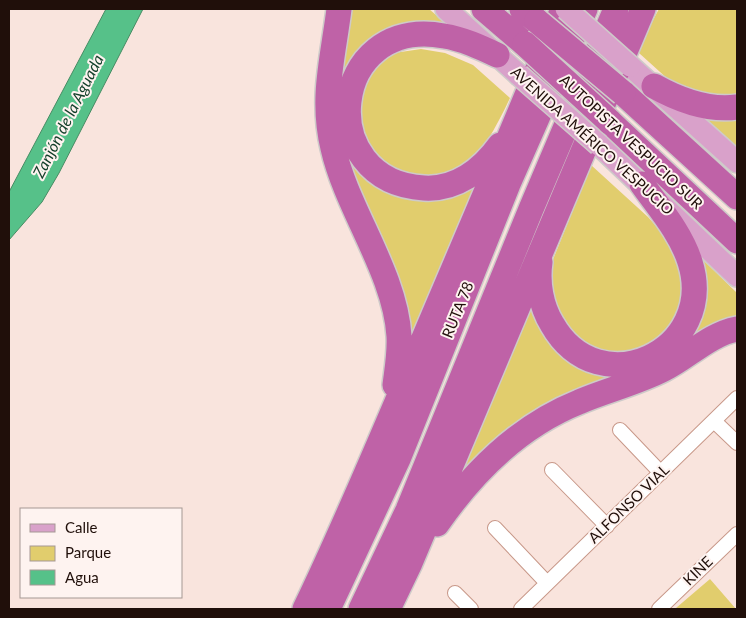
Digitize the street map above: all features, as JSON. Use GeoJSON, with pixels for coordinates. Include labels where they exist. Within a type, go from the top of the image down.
{"type":"FeatureCollection","features":[{"type":"Feature","properties":{"kind":"highway"},"geometry":{"type":"LineString","coordinates":[[339,9],[329,73],[329,125],[337,162],[389,290],[396,315],[399,337],[398,358],[388,424]]}},
{"type":"Feature","properties":{"kind":"highway","name":"AUTOPISTA VESPUCIO SUR"},"geometry":{"type":"LineString","coordinates":[[484,9],[609,121],[737,241]]}},
{"type":"Feature","properties":{"kind":"highway"},"geometry":{"type":"LineString","coordinates":[[304,609],[327,562],[388,424],[516,123],[562,9]]}},
{"type":"Feature","properties":{"kind":"highway","name":"RUTA 78"},"geometry":{"type":"LineString","coordinates":[[328,609],[398,459],[508,184],[585,9]]}},
{"type":"Feature","properties":{"kind":"highway","name":"RUTA 78"},"geometry":{"type":"LineString","coordinates":[[361,609],[411,504],[531,208],[616,9]]}},
{"type":"Feature","properties":{"kind":"highway"},"geometry":{"type":"LineString","coordinates":[[388,609],[410,563],[642,13]]}},
{"type":"Feature","properties":{"kind":"highway","name":"AUTOPISTA VESPUCIO SUR"},"geometry":{"type":"LineString","coordinates":[[530,15],[623,93],[737,197]]}},
{"type":"Feature","properties":{"kind":"highway"},"geometry":{"type":"LineString","coordinates":[[497,55],[468,42],[443,35],[416,34],[390,41],[371,54],[358,71],[349,98],[350,130],[355,144],[363,156],[383,176],[403,185],[435,188],[459,181],[475,172],[496,150],[516,123]]}},
{"type":"Feature","properties":{"kind":"highway"},"geometry":{"type":"LineString","coordinates":[[654,86],[669,94],[698,104],[715,107],[737,107]]}},
{"type":"Feature","properties":{"kind":"highway"},"geometry":{"type":"LineString","coordinates":[[542,248],[539,276],[543,303],[554,328],[571,348],[593,361],[616,365],[640,361],[663,350],[680,333],[688,319],[694,297],[694,279],[684,248],[642,184]]}},
{"type":"Feature","properties":{"kind":"highway"},"geometry":{"type":"LineString","coordinates":[[410,563],[469,482],[494,457],[526,431],[560,410],[662,370],[712,339],[737,329]]}},
{"type":"Feature","properties":{"kind":"main road","name":"AVENIDA AMÉRICO VESPUCIO"},"geometry":{"type":"LineString","coordinates":[[446,9],[642,184],[737,276]]}},
{"type":"Feature","properties":{"kind":"main road"},"geometry":{"type":"LineString","coordinates":[[566,9],[737,162]]}},
{"type":"Feature","properties":{"kind":"street","name":"ALFONSO VIAL"},"geometry":{"type":"LineString","coordinates":[[527,607],[547,583],[737,398]]}},
{"type":"Feature","properties":{"kind":"street"},"geometry":{"type":"LineString","coordinates":[[714,421],[737,443]]}},
{"type":"Feature","properties":{"kind":"street"},"geometry":{"type":"LineString","coordinates":[[620,430],[661,473]]}},
{"type":"Feature","properties":{"kind":"street"},"geometry":{"type":"LineString","coordinates":[[552,470],[607,526]]}},
{"type":"Feature","properties":{"kind":"street"},"geometry":{"type":"LineString","coordinates":[[495,528],[547,583]]}},
{"type":"Feature","properties":{"kind":"street","name":"KINE"},"geometry":{"type":"LineString","coordinates":[[660,609],[737,534]]}},
{"type":"Feature","properties":{"kind":"street"},"geometry":{"type":"LineString","coordinates":[[455,593],[471,609]]}},
{"type":"Feature","properties":{"kind":"green space"},"geometry":{"type":"Polygon","coordinates":[[[346,9],[429,9],[456,32],[353,68],[371,176],[479,178],[407,366],[368,221],[334,115],[346,9]]]}},
{"type":"Feature","properties":{"kind":"green space"},"geometry":{"type":"Polygon","coordinates":[[[659,9],[737,9],[737,100],[718,100],[670,81],[639,53],[634,55],[659,9]]]}},
{"type":"Feature","properties":{"kind":"green space"},"geometry":{"type":"Polygon","coordinates":[[[421,49],[445,53],[473,65],[510,98],[491,135],[479,153],[465,167],[437,182],[368,162],[356,99],[375,64],[394,53],[421,49]]]}},
{"type":"Feature","properties":{"kind":"green space"},"geometry":{"type":"Polygon","coordinates":[[[693,108],[737,113],[737,148],[693,108]]]}},
{"type":"Feature","properties":{"kind":"green space"},"geometry":{"type":"Polygon","coordinates":[[[591,165],[648,217],[676,251],[687,303],[649,351],[592,354],[553,315],[550,267],[591,165]]]}},
{"type":"Feature","properties":{"kind":"green space"},"geometry":{"type":"Polygon","coordinates":[[[698,255],[737,293],[737,321],[716,329],[659,366],[565,399],[529,419],[497,444],[441,504],[533,288],[539,322],[544,332],[557,348],[573,360],[591,368],[610,371],[629,370],[648,365],[665,355],[694,326],[701,298],[698,255]]]}},
{"type":"Feature","properties":{"kind":"green space"},"geometry":{"type":"Polygon","coordinates":[[[710,579],[736,609],[676,608],[710,579]]]}},
{"type":"Feature","properties":{"kind":"water","name":"Zanjón de la Aguada"},"geometry":{"type":"Polygon","coordinates":[[[106,9],[143,9],[59,173],[42,202],[9,240],[9,192],[106,9]]]}}]}
